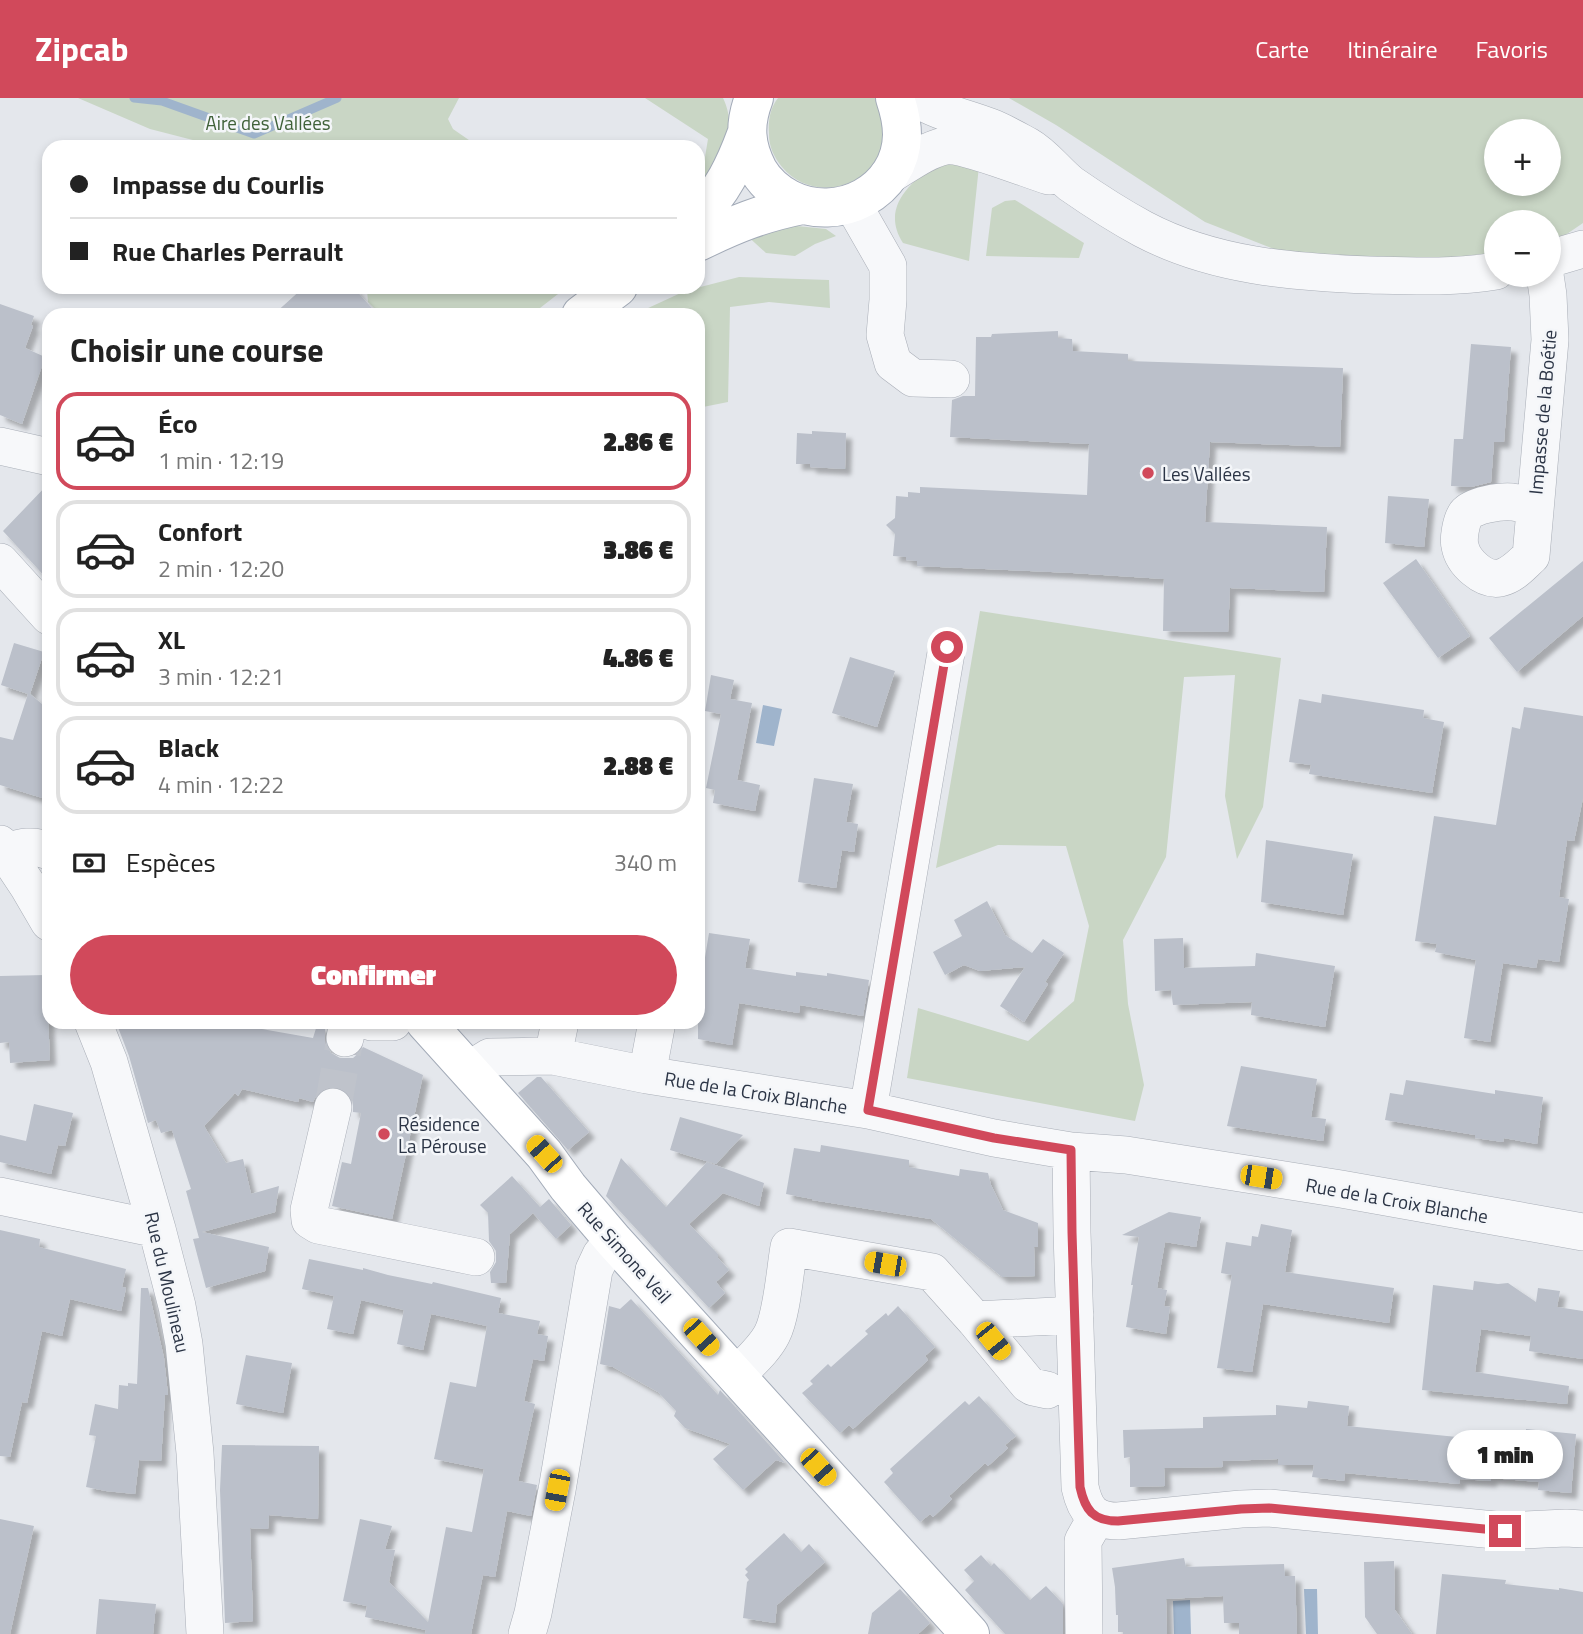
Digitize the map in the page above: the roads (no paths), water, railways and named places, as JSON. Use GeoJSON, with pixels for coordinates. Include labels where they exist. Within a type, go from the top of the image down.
{"type":"FeatureCollection","features":[{"type":"Feature","properties":{"kind":"main road"},"geometry":{"type":"LineString","coordinates":[[754,98],[748,113],[747,135],[752,158],[763,179],[781,195],[802,205]]}},
{"type":"Feature","properties":{"kind":"main road"},"geometry":{"type":"LineString","coordinates":[[705,239],[754,216],[802,205],[836,208],[872,192],[888,176],[898,158],[902,137],[901,115],[895,98]]}},
{"type":"Feature","properties":{"kind":"main road"},"geometry":{"type":"LineString","coordinates":[[705,209],[722,187],[747,135]]}},
{"type":"Feature","properties":{"kind":"main road"},"geometry":{"type":"LineString","coordinates":[[590,308],[609,294]]}},
{"type":"Feature","properties":{"kind":"main road","name":"Rue Simone Veil"},"geometry":{"type":"LineString","coordinates":[[431,1029],[544,1154],[614,1241],[970,1634]]}},
{"type":"Feature","properties":{"kind":"street"},"geometry":{"type":"LineString","coordinates":[[916,98],[943,112],[1010,136],[1032,148],[1070,183],[1143,229],[1170,243],[1217,258],[1343,274],[1425,276],[1484,272]]}},
{"type":"Feature","properties":{"kind":"street"},"geometry":{"type":"LineString","coordinates":[[888,176],[936,148],[949,145],[966,148],[1070,183]]}},
{"type":"Feature","properties":{"kind":"street"},"geometry":{"type":"LineString","coordinates":[[852,203],[888,266],[885,335],[893,363],[913,378],[951,379]]}},
{"type":"Feature","properties":{"kind":"street"},"geometry":{"type":"LineString","coordinates":[[1561,255],[1583,249]]}},
{"type":"Feature","properties":{"kind":"street","name":"Impasse de la Boétie"},"geometry":{"type":"LineString","coordinates":[[1534,507],[1550,340],[1547,287]]}},
{"type":"Feature","properties":{"kind":"street"},"geometry":{"type":"LineString","coordinates":[[0,446],[42,455]]}},
{"type":"Feature","properties":{"kind":"street"},"geometry":{"type":"LineString","coordinates":[[0,562],[42,608]]}},
{"type":"Feature","properties":{"kind":"street"},"geometry":{"type":"LineString","coordinates":[[868,1110],[947,647]]}},
{"type":"Feature","properties":{"kind":"street"},"geometry":{"type":"LineString","coordinates":[[3,848],[42,848]]}},
{"type":"Feature","properties":{"kind":"street"},"geometry":{"type":"LineString","coordinates":[[3,848],[42,910]]}},
{"type":"Feature","properties":{"kind":"street","name":"Rue du Moulineau"},"geometry":{"type":"LineString","coordinates":[[96,1029],[110,1062],[177,1306],[187,1368],[195,1453],[205,1634]]}},
{"type":"Feature","properties":{"kind":"street"},"geometry":{"type":"LineString","coordinates":[[648,1075],[656,1029]]}},
{"type":"Feature","properties":{"kind":"street","name":"Rue de la Croix Blanche"},"geometry":{"type":"LineString","coordinates":[[469,1070],[490,1057],[557,1039],[648,1075],[868,1110],[994,1138],[1126,1155],[1341,1189],[1583,1232]]}},
{"type":"Feature","properties":{"kind":"street"},"geometry":{"type":"LineString","coordinates":[[333,1107],[309,1210],[310,1220],[318,1225],[476,1257]]}},
{"type":"Feature","properties":{"kind":"street"},"geometry":{"type":"LineString","coordinates":[[1071,1150],[1080,1487],[1088,1509],[1096,1518],[1118,1521],[1269,1508],[1505,1531],[1583,1529]]}},
{"type":"Feature","properties":{"kind":"street"},"geometry":{"type":"LineString","coordinates":[[0,1196],[157,1229]]}},
{"type":"Feature","properties":{"kind":"street"},"geometry":{"type":"LineString","coordinates":[[527,1634],[557,1490],[594,1270],[601,1255],[614,1241]]}},
{"type":"Feature","properties":{"kind":"street"},"geometry":{"type":"LineString","coordinates":[[736,1376],[773,1334],[789,1247],[932,1272],[1028,1384],[1047,1390]]}},
{"type":"Feature","properties":{"kind":"street"},"geometry":{"type":"LineString","coordinates":[[975,1320],[1075,1315]]}},
{"type":"Feature","properties":{"kind":"street"},"geometry":{"type":"LineString","coordinates":[[1084,1634],[1083,1541],[1096,1518]]}},
{"type":"Feature","properties":{"kind":"water"},"geometry":{"type":"Polygon","coordinates":[[[763,705],[782,709],[774,746],[756,743],[763,705]]]}},
{"type":"Feature","properties":{"kind":"water"},"geometry":{"type":"Polygon","coordinates":[[[1304,1589],[1317,1589],[1318,1634],[1306,1634],[1304,1589]]]}},
{"type":"Feature","properties":{"kind":"water"},"geometry":{"type":"Polygon","coordinates":[[[1190,1600],[1191,1634],[1174,1634],[1173,1601],[1190,1600]]]}},
{"type":"Feature","properties":{"kind":"waterway"},"geometry":{"type":"LineString","coordinates":[[134,98],[162,101],[254,134],[337,98]]}},
{"type":"Feature","properties":{"kind":"tunnel"},"geometry":{"type":"LineString","coordinates":[[333,1107],[345,1038]]}},
{"type":"Feature","properties":{"kind":"place","name":"Les Vallées"},"geometry":{"type":"Point","coordinates":[1148,473]}},
{"type":"Feature","properties":{"kind":"place","name":"Résidence La Pérouse"},"geometry":{"type":"Point","coordinates":[384,1134]}},
{"type":"Feature","properties":{"kind":"park label","name":"Aire des Vallées"},"geometry":{"type":"Point","coordinates":[268,122]}}]}
